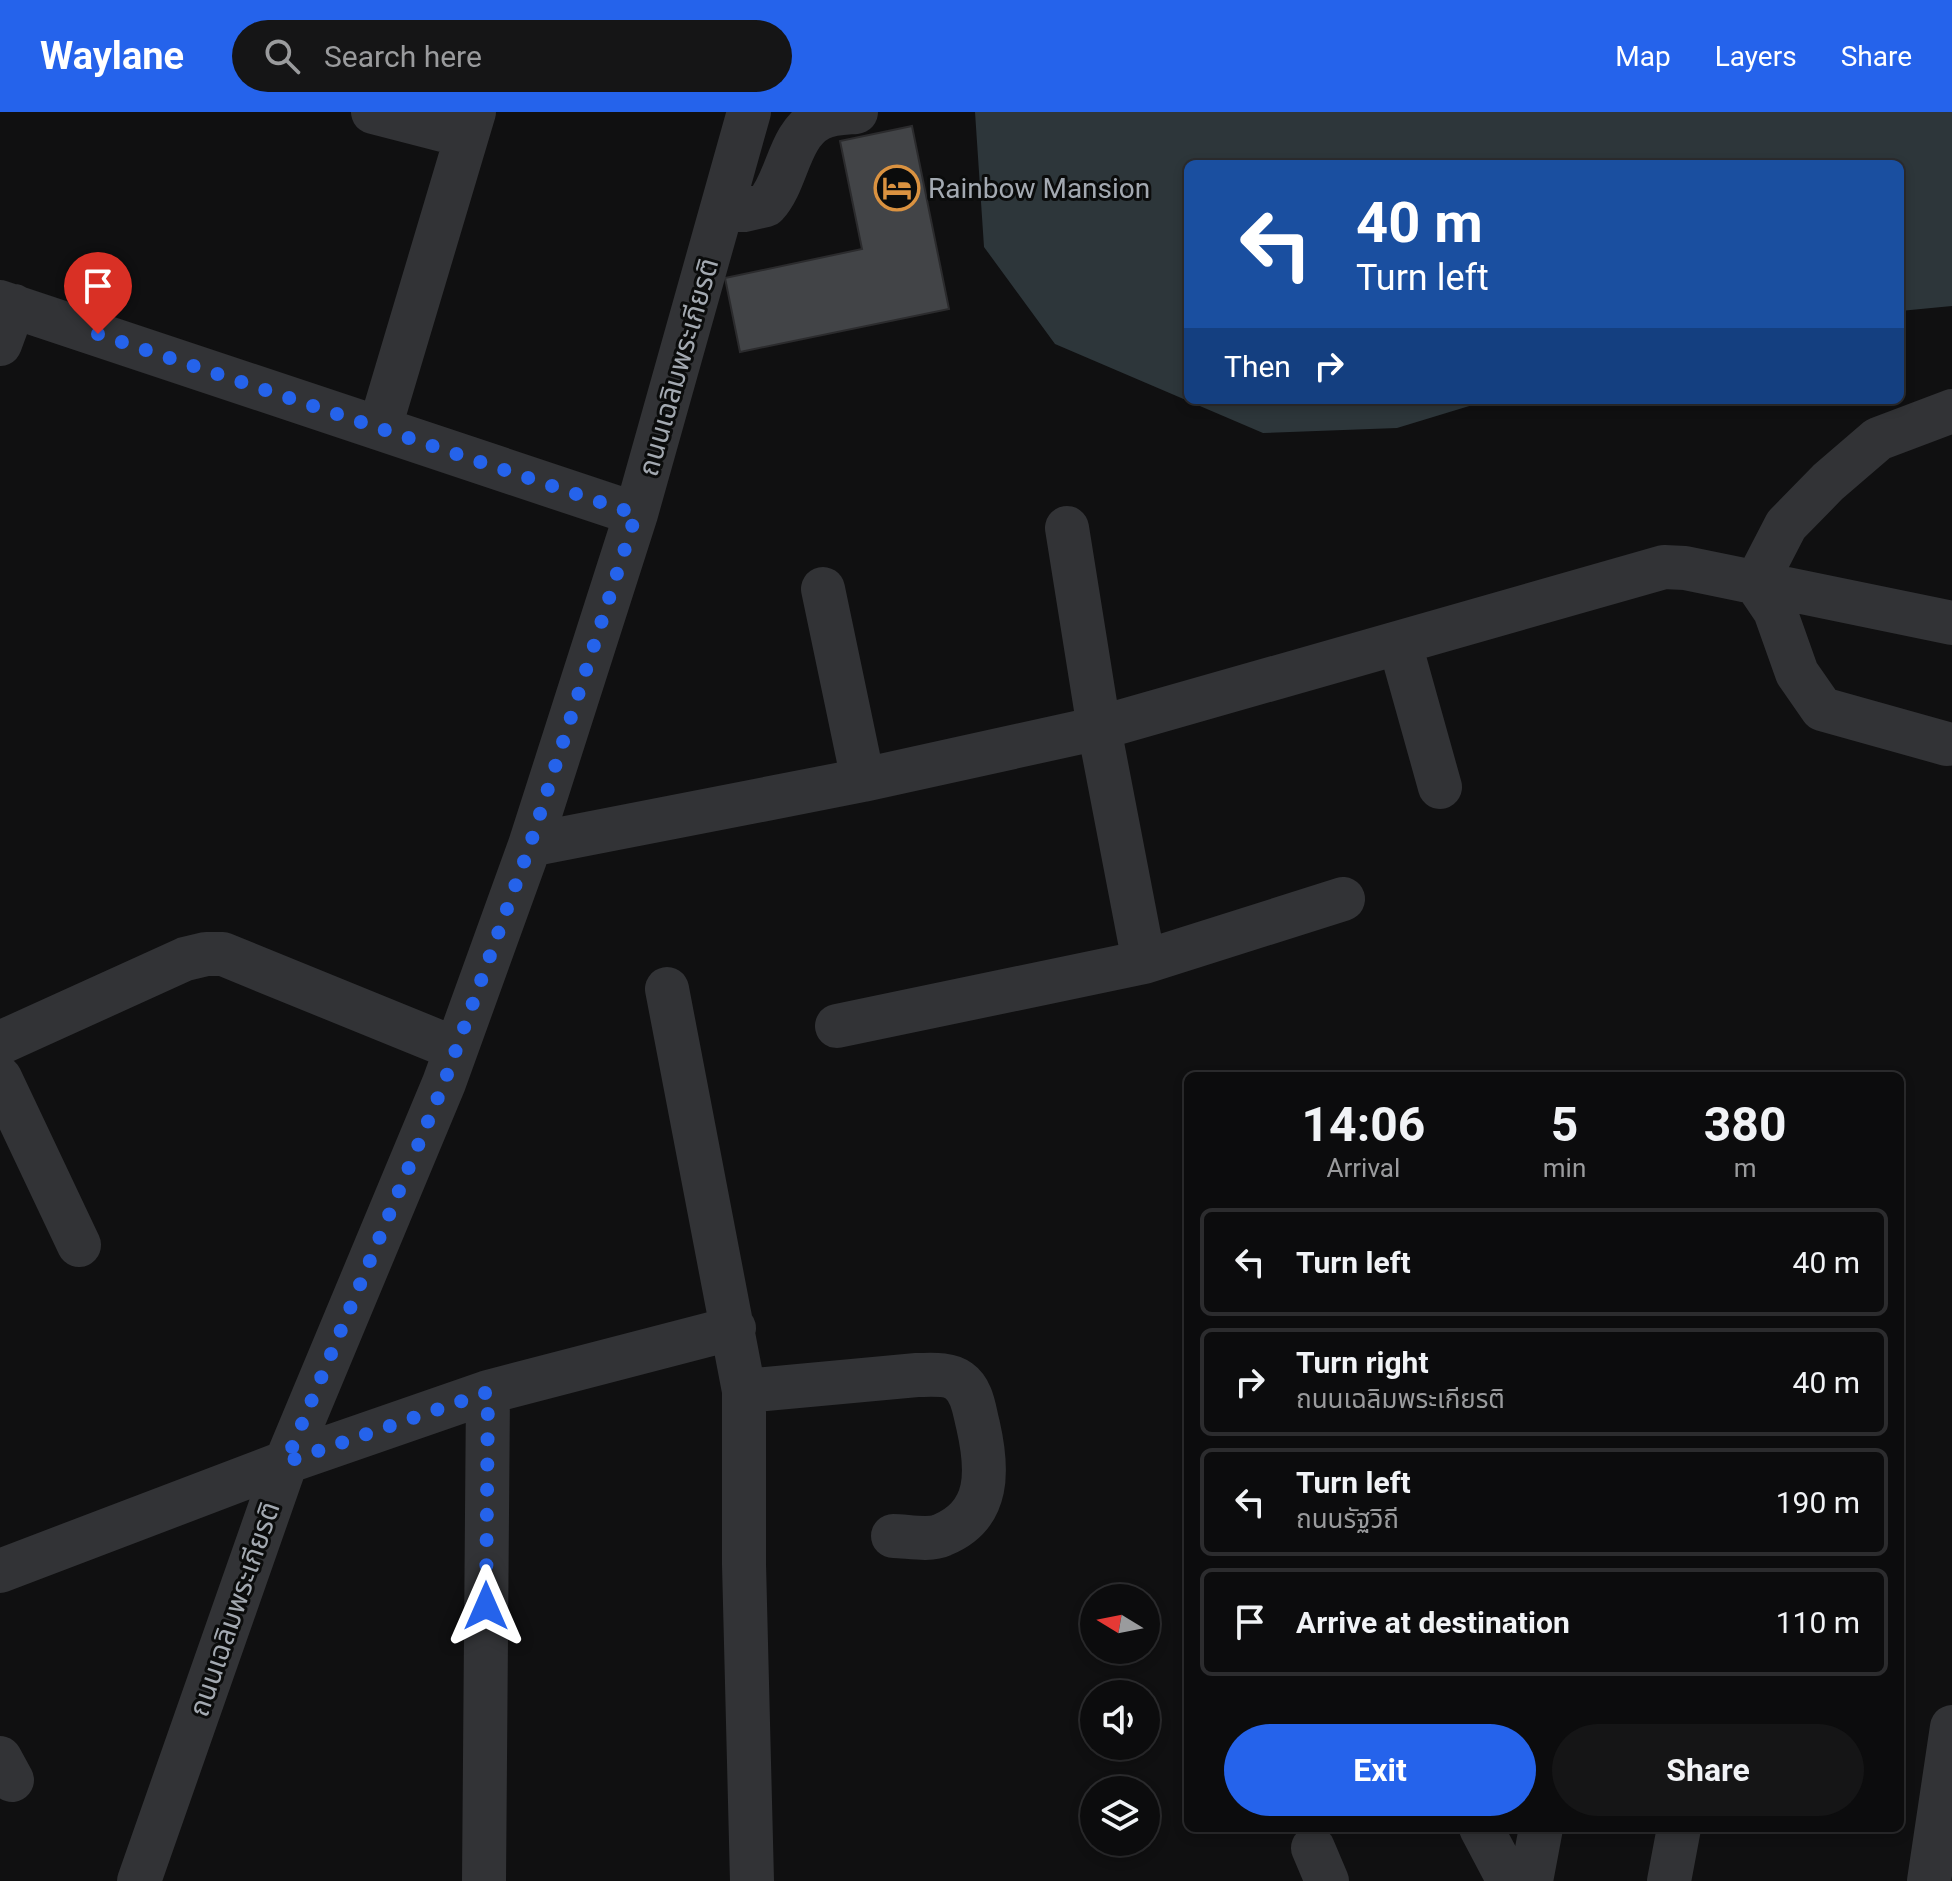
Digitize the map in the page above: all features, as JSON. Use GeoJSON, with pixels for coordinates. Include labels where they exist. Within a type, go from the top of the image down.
{"type":"FeatureCollection","features":[{"type":"Feature","properties":{"kind":"street"},"geometry":{"type":"LineString","coordinates":[[373,112],[470,124],[380,427]]}},
{"type":"Feature","properties":{"kind":"street","name":"ถนนเฉลิมพระเกียรติ"},"geometry":{"type":"LineString","coordinates":[[139,1881],[286,1462],[444,1083],[530,845],[636,514],[749,112]]}},
{"type":"Feature","properties":{"kind":"street"},"geometry":{"type":"LineString","coordinates":[[722,209],[744,210],[766,205],[781,183],[791,155],[810,126],[816,120],[831,115],[856,112]]}},
{"type":"Feature","properties":{"kind":"street"},"geometry":{"type":"LineString","coordinates":[[5,317],[380,427],[636,514]]}},
{"type":"Feature","properties":{"kind":"street"},"geometry":{"type":"LineString","coordinates":[[1756,583],[1786,525],[1838,474],[1878,439],[1952,411]]}},
{"type":"Feature","properties":{"kind":"street"},"geometry":{"type":"LineString","coordinates":[[1067,528],[1099,728],[1144,962]]}},
{"type":"Feature","properties":{"kind":"street"},"geometry":{"type":"LineString","coordinates":[[530,845],[863,780],[1099,728],[1664,567],[1685,568],[1952,623]]}},
{"type":"Feature","properties":{"kind":"street"},"geometry":{"type":"LineString","coordinates":[[1756,583],[1775,611],[1797,673],[1822,709],[1947,744]]}},
{"type":"Feature","properties":{"kind":"street"},"geometry":{"type":"LineString","coordinates":[[823,589],[863,780]]}},
{"type":"Feature","properties":{"kind":"street"},"geometry":{"type":"LineString","coordinates":[[1400,644],[1440,787]]}},
{"type":"Feature","properties":{"kind":"street"},"geometry":{"type":"LineString","coordinates":[[837,1026],[1144,962],[1343,899]]}},
{"type":"Feature","properties":{"kind":"street"},"geometry":{"type":"LineString","coordinates":[[0,1043],[185,959],[223,954],[456,1049]]}},
{"type":"Feature","properties":{"kind":"street"},"geometry":{"type":"LineString","coordinates":[[667,989],[744,1391],[744,1564],[752,1881]]}},
{"type":"Feature","properties":{"kind":"street"},"geometry":{"type":"LineString","coordinates":[[0,1078],[79,1245]]}},
{"type":"Feature","properties":{"kind":"street"},"geometry":{"type":"LineString","coordinates":[[0,1571],[286,1462],[488,1392],[734,1328]]}},
{"type":"Feature","properties":{"kind":"street"},"geometry":{"type":"LineString","coordinates":[[744,1391],[917,1375],[958,1379],[969,1390],[982,1443],[985,1489],[967,1519],[940,1537],[893,1536]]}},
{"type":"Feature","properties":{"kind":"street"},"geometry":{"type":"LineString","coordinates":[[484,1881],[488,1392]]}},
{"type":"Feature","properties":{"kind":"street"},"geometry":{"type":"LineString","coordinates":[[1929,1881],[1952,1727]]}},
{"type":"Feature","properties":{"kind":"street"},"geometry":{"type":"LineString","coordinates":[[1483,1832],[1509,1881]]}},
{"type":"Feature","properties":{"kind":"street"},"geometry":{"type":"LineString","coordinates":[[1531,1881],[1540,1832]]}},
{"type":"Feature","properties":{"kind":"street"},"geometry":{"type":"LineString","coordinates":[[1669,1881],[1678,1832]]}},
{"type":"Feature","properties":{"kind":"shaded area"},"geometry":{"type":"Polygon","coordinates":[[[975,112],[1952,112],[1952,306],[1904,311],[1904,160],[1184,160],[1184,399],[1055,344],[984,247],[975,112]]]}},
{"type":"Feature","properties":{"kind":"shaded area"},"geometry":{"type":"Polygon","coordinates":[[[1195,404],[1476,404],[1397,428],[1263,433],[1195,404]]]}},
{"type":"Feature","properties":{"kind":"building","name":"Rainbow Mansion"},"geometry":{"type":"Polygon","coordinates":[[[912,126],[949,309],[740,352],[725,278],[862,249],[840,141],[912,126]]]}},
{"type":"Feature","properties":{"kind":"place","name":"Rainbow Mansion"},"geometry":{"type":"Point","coordinates":[897,188]}},
{"type":"Feature","properties":{"kind":"route"},"geometry":{"type":"LineString","coordinates":[[98,334],[636,514],[530,845],[444,1083],[286,1462],[488,1392],[486,1606]]}}]}
